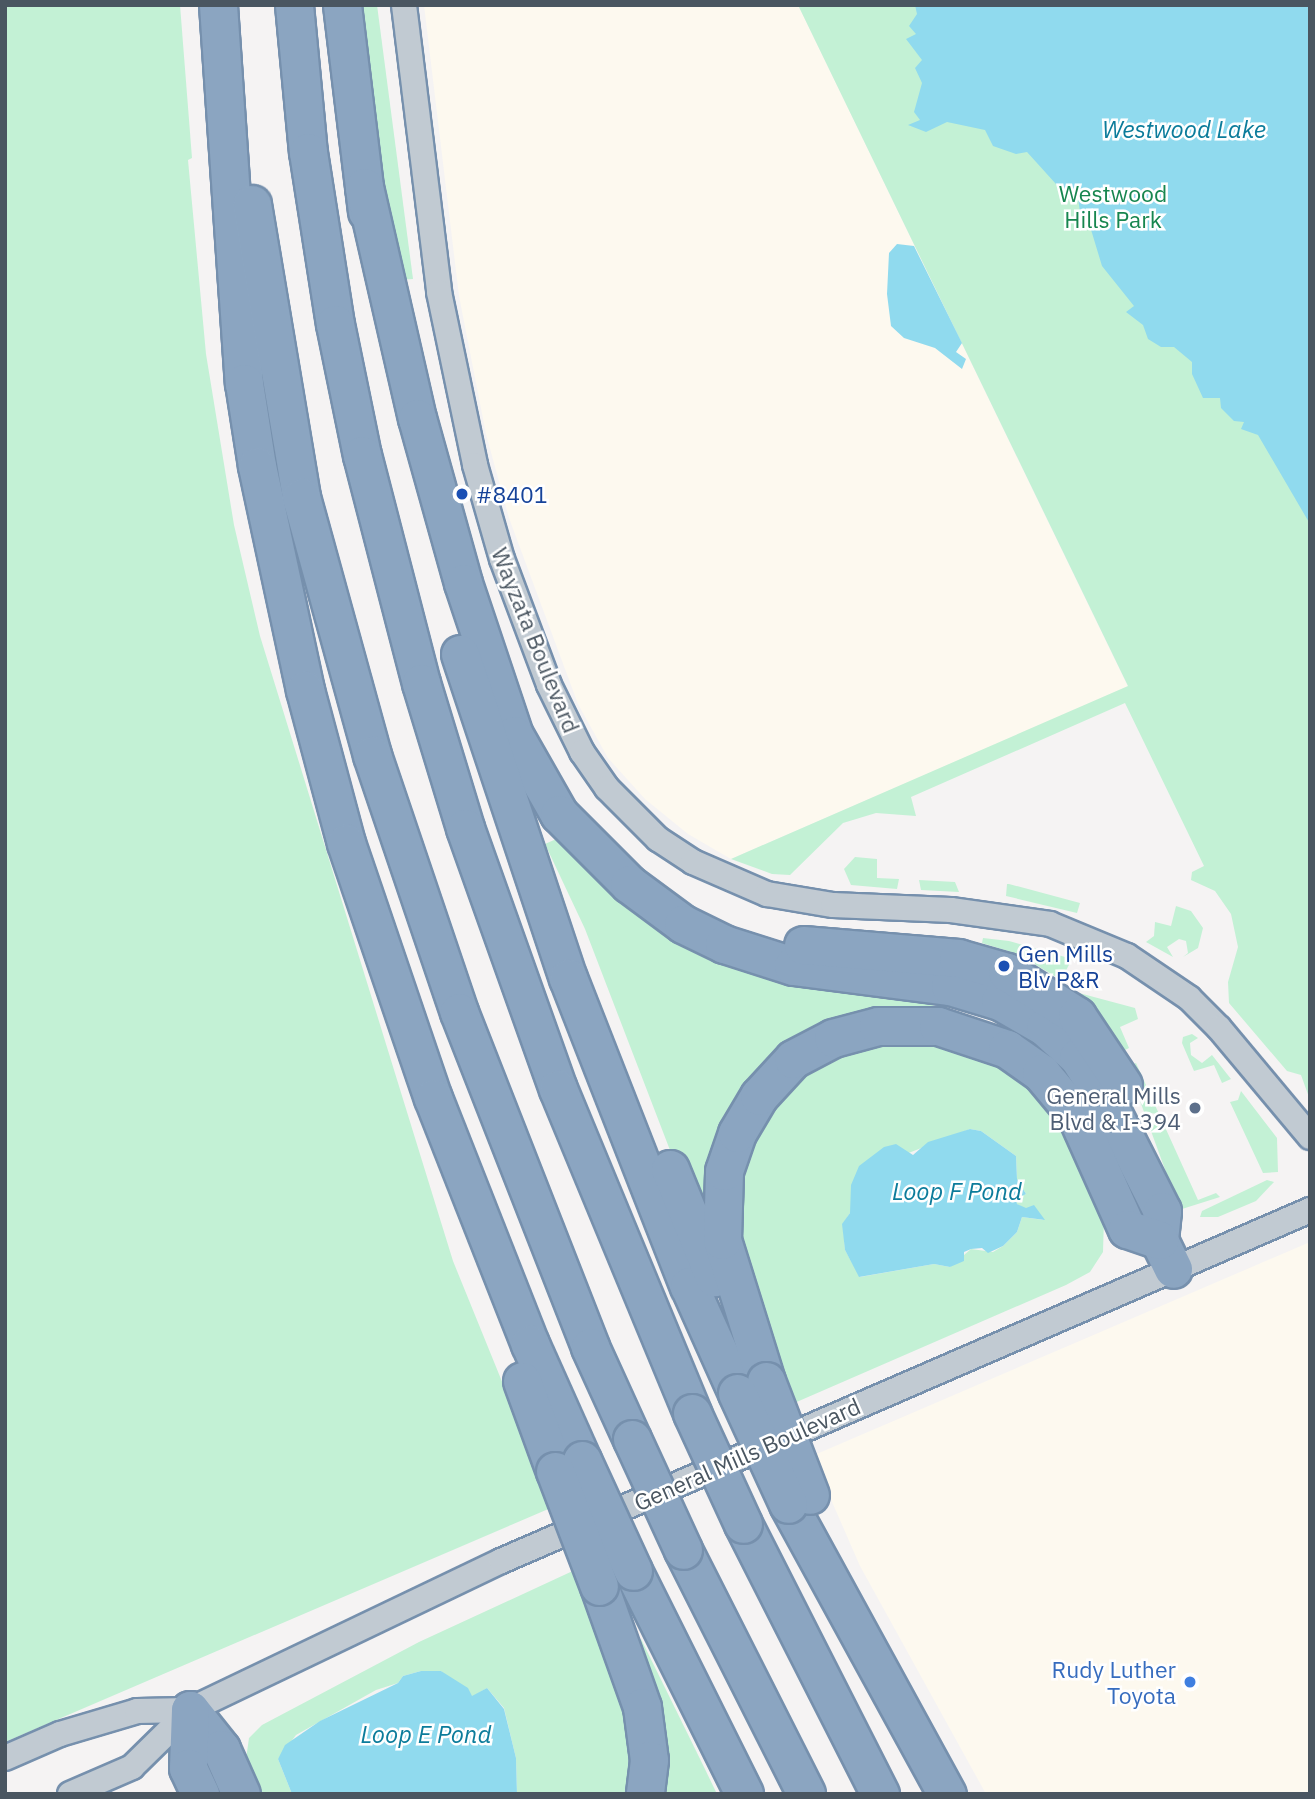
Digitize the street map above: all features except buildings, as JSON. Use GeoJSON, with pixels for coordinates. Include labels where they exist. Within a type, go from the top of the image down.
{"type":"FeatureCollection","features":[{"type":"Feature","properties":{"kind":"highway"},"geometry":{"type":"LineString","coordinates":[[218,5],[244,383],[273,544],[346,843],[469,1194],[521,1379],[568,1466],[633,1571],[744,1794]]}},
{"type":"Feature","properties":{"kind":"highway"},"geometry":{"type":"LineString","coordinates":[[227,5],[278,376],[301,497],[346,666],[458,1012],[590,1347],[683,1550],[806,1794]]}},
{"type":"Feature","properties":{"kind":"highway"},"geometry":{"type":"LineString","coordinates":[[294,5],[309,152],[335,324],[368,481],[417,670],[465,828],[545,1053],[692,1413],[743,1524],[880,1794]]}},
{"type":"Feature","properties":{"kind":"highway"},"geometry":{"type":"LineString","coordinates":[[342,5],[383,335],[412,470],[478,719],[518,830],[559,894],[590,963],[712,1270],[751,1387],[799,1499],[892,1693],[947,1794]]}},
{"type":"Feature","properties":{"kind":"highway"},"geometry":{"type":"LineString","coordinates":[[364,187],[439,504],[514,735],[559,814],[601,860],[683,924],[761,957],[826,972],[950,986],[1025,1012],[1062,1043],[1093,1077],[1162,1211],[1166,1254]]}},
{"type":"Feature","properties":{"kind":"highway"},"geometry":{"type":"LineString","coordinates":[[751,1387],[722,1240],[724,1171],[737,1133],[759,1096],[793,1059],[833,1038],[878,1026],[938,1026],[1007,1049],[1041,1073],[1076,1115],[1127,1228],[1166,1254]]}},
{"type":"Feature","properties":{"kind":"highway"},"geometry":{"type":"LineString","coordinates":[[568,1466],[599,1586],[642,1707],[649,1760],[645,1794]]}},
{"type":"Feature","properties":{"kind":"highway"},"geometry":{"type":"LineString","coordinates":[[190,1710],[188,1768],[200,1794]]}},
{"type":"Feature","properties":{"kind":"highway"},"geometry":{"type":"LineString","coordinates":[[190,1710],[221,1749],[241,1794]]}},
{"type":"Feature","properties":{"kind":"street","name":"Wayzata Boulevard"},"geometry":{"type":"LineString","coordinates":[[404,5],[439,292],[475,465],[502,559],[549,685],[582,752],[607,788],[658,839],[734,883],[816,902],[951,911],[1050,924],[1127,956],[1189,998],[1212,1020],[1310,1138]]}},
{"type":"Feature","properties":{"kind":"street","name":"General Mills Boulevard"},"geometry":{"type":"LineString","coordinates":[[70,1794],[132,1767],[190,1710],[501,1561],[1166,1254],[1310,1210]]}},
{"type":"Feature","properties":{"kind":"street","name":"General Mills Boulevard"},"geometry":{"type":"LineString","coordinates":[[5,1758],[60,1734],[137,1711],[190,1710]]}},
{"type":"Feature","properties":{"kind":"shaded area"},"geometry":{"type":"Polygon","coordinates":[[[424,5],[798,5],[1128,687],[731,859],[688,834],[645,799],[608,758],[578,704],[509,518],[486,434],[459,296],[424,5]]]}},
{"type":"Feature","properties":{"kind":"shaded area"},"geometry":{"type":"Polygon","coordinates":[[[1310,1242],[1310,1794],[986,1794],[860,1566],[812,1456],[1310,1242]]]}},
{"type":"Feature","properties":{"kind":"green space"},"geometry":{"type":"Polygon","coordinates":[[[5,5],[180,5],[192,158],[188,160],[206,354],[234,525],[260,636],[453,1261],[553,1507],[5,1742],[5,5]]]}},
{"type":"Feature","properties":{"kind":"green space"},"geometry":{"type":"Polygon","coordinates":[[[354,5],[377,5],[413,279],[397,280],[354,5]]]}},
{"type":"Feature","properties":{"kind":"green space","name":"Westwood Hills Park"},"geometry":{"type":"Polygon","coordinates":[[[798,5],[1310,5],[1310,1100],[1301,1075],[1287,1071],[1229,1003],[1228,982],[1238,947],[1231,914],[1215,891],[1191,880],[1192,872],[1204,866],[1125,703],[911,797],[916,816],[876,813],[843,823],[790,875],[772,874],[731,859],[1128,686],[798,5]]]}},
{"type":"Feature","properties":{"kind":"green space"},"geometry":{"type":"Polygon","coordinates":[[[563,836],[631,901],[935,995],[933,1009],[895,1008],[810,1034],[706,1221],[678,1171],[585,929],[545,844],[563,836]]]}},
{"type":"Feature","properties":{"kind":"green space"},"geometry":{"type":"Polygon","coordinates":[[[855,857],[877,859],[877,878],[899,879],[897,889],[851,885],[844,869],[855,857]]]}},
{"type":"Feature","properties":{"kind":"green space"},"geometry":{"type":"Polygon","coordinates":[[[919,880],[955,882],[959,892],[921,890],[919,880]]]}},
{"type":"Feature","properties":{"kind":"green space"},"geometry":{"type":"Polygon","coordinates":[[[1007,884],[1080,903],[1077,913],[1006,896],[1007,884]]]}},
{"type":"Feature","properties":{"kind":"green space"},"geometry":{"type":"Polygon","coordinates":[[[1176,906],[1191,911],[1203,928],[1198,948],[1183,957],[1188,953],[1186,941],[1179,939],[1167,947],[1173,957],[1146,942],[1154,936],[1155,922],[1171,926],[1176,906]]]}},
{"type":"Feature","properties":{"kind":"green space"},"geometry":{"type":"Polygon","coordinates":[[[983,938],[1009,941],[1072,959],[1061,980],[1018,954],[982,943],[983,938]]]}},
{"type":"Feature","properties":{"kind":"green space"},"geometry":{"type":"Polygon","coordinates":[[[1079,993],[1135,1008],[1138,1019],[1120,1027],[1129,1048],[1123,1051],[1077,997],[1079,993]]]}},
{"type":"Feature","properties":{"kind":"green space"},"geometry":{"type":"Polygon","coordinates":[[[1192,1034],[1198,1038],[1190,1043],[1191,1055],[1202,1063],[1212,1055],[1231,1079],[1222,1083],[1214,1065],[1194,1071],[1182,1043],[1183,1037],[1192,1034]]]}},
{"type":"Feature","properties":{"kind":"green space"},"geometry":{"type":"Polygon","coordinates":[[[897,1040],[966,1047],[1018,1075],[1056,1115],[1104,1218],[1103,1252],[1090,1272],[1066,1285],[792,1404],[731,1240],[746,1130],[814,1062],[897,1040]],[[970,1129],[906,1154],[850,1213],[843,1224],[845,1250],[860,1277],[934,1264],[950,1267],[971,1249],[993,1252],[1003,1246],[1017,1232],[1022,1217],[1044,1220],[1017,1204],[1015,1199],[1026,1194],[1017,1179],[1016,1156],[981,1131],[970,1129]]]}},
{"type":"Feature","properties":{"kind":"green space"},"geometry":{"type":"Polygon","coordinates":[[[1136,1063],[1159,1114],[1149,1113],[1150,1124],[1156,1125],[1160,1116],[1198,1200],[1216,1193],[1220,1197],[1182,1209],[1178,1205],[1136,1090],[1129,1066],[1136,1063]]]}},
{"type":"Feature","properties":{"kind":"green space"},"geometry":{"type":"Polygon","coordinates":[[[1241,1091],[1277,1138],[1278,1172],[1263,1173],[1230,1102],[1238,1100],[1241,1091]]]}},
{"type":"Feature","properties":{"kind":"green space"},"geometry":{"type":"Polygon","coordinates":[[[1267,1180],[1274,1182],[1256,1201],[1218,1217],[1200,1217],[1202,1211],[1267,1180]]]}},
{"type":"Feature","properties":{"kind":"green space"},"geometry":{"type":"Polygon","coordinates":[[[577,1569],[636,1735],[634,1794],[517,1794],[516,1758],[504,1708],[487,1688],[472,1697],[441,1671],[421,1671],[403,1676],[398,1683],[376,1690],[296,1735],[278,1759],[292,1794],[259,1794],[246,1759],[249,1738],[262,1725],[419,1642],[577,1569]]]}},
{"type":"Feature","properties":{"kind":"green space"},"geometry":{"type":"Polygon","coordinates":[[[641,1639],[717,1794],[656,1794],[633,1643],[641,1639]]]}},
{"type":"Feature","properties":{"kind":"water","name":"Westwood Lake"},"geometry":{"type":"Polygon","coordinates":[[[915,5],[1310,5],[1310,524],[1258,435],[1241,429],[1244,422],[1234,421],[1221,408],[1220,398],[1203,398],[1192,374],[1192,362],[1174,347],[1161,347],[1148,339],[1143,325],[1126,312],[1134,306],[1102,266],[1089,223],[1081,219],[1078,198],[1065,194],[1027,152],[1016,154],[993,146],[985,130],[947,122],[926,132],[908,125],[920,120],[914,112],[922,83],[915,68],[922,60],[906,39],[916,34],[909,26],[917,14],[915,5]]]}},
{"type":"Feature","properties":{"kind":"water"},"geometry":{"type":"Polygon","coordinates":[[[897,244],[914,246],[962,343],[956,352],[966,359],[962,369],[935,348],[904,338],[891,326],[887,294],[889,253],[897,244]]]}},
{"type":"Feature","properties":{"kind":"water","name":"Loop F Pond"},"geometry":{"type":"Polygon","coordinates":[[[970,1129],[981,1131],[1016,1156],[1017,1179],[1026,1194],[1016,1199],[1017,1204],[1026,1208],[1034,1205],[1045,1220],[1022,1217],[1017,1232],[1003,1246],[988,1253],[982,1248],[971,1249],[964,1252],[964,1261],[950,1267],[934,1264],[859,1277],[845,1250],[842,1224],[850,1213],[851,1185],[859,1166],[884,1147],[896,1144],[913,1155],[928,1142],[970,1129]]]}},
{"type":"Feature","properties":{"kind":"water","name":"Loop E Pond"},"geometry":{"type":"Polygon","coordinates":[[[421,1671],[441,1671],[468,1688],[472,1696],[487,1688],[504,1709],[516,1758],[517,1794],[292,1794],[278,1759],[285,1745],[320,1721],[398,1683],[403,1676],[421,1671]]]}},
{"type":"Feature","properties":{"kind":"place","name":"#8401"},"geometry":{"type":"Point","coordinates":[462,494]}},
{"type":"Feature","properties":{"kind":"place","name":"Gen Mills Blv P&R"},"geometry":{"type":"Point","coordinates":[1004,966]}},
{"type":"Feature","properties":{"kind":"place","name":"General Mills Blvd & I-394"},"geometry":{"type":"Point","coordinates":[1195,1108]}},
{"type":"Feature","properties":{"kind":"place","name":"Rudy Luther Toyota"},"geometry":{"type":"Point","coordinates":[1190,1682]}}]}
